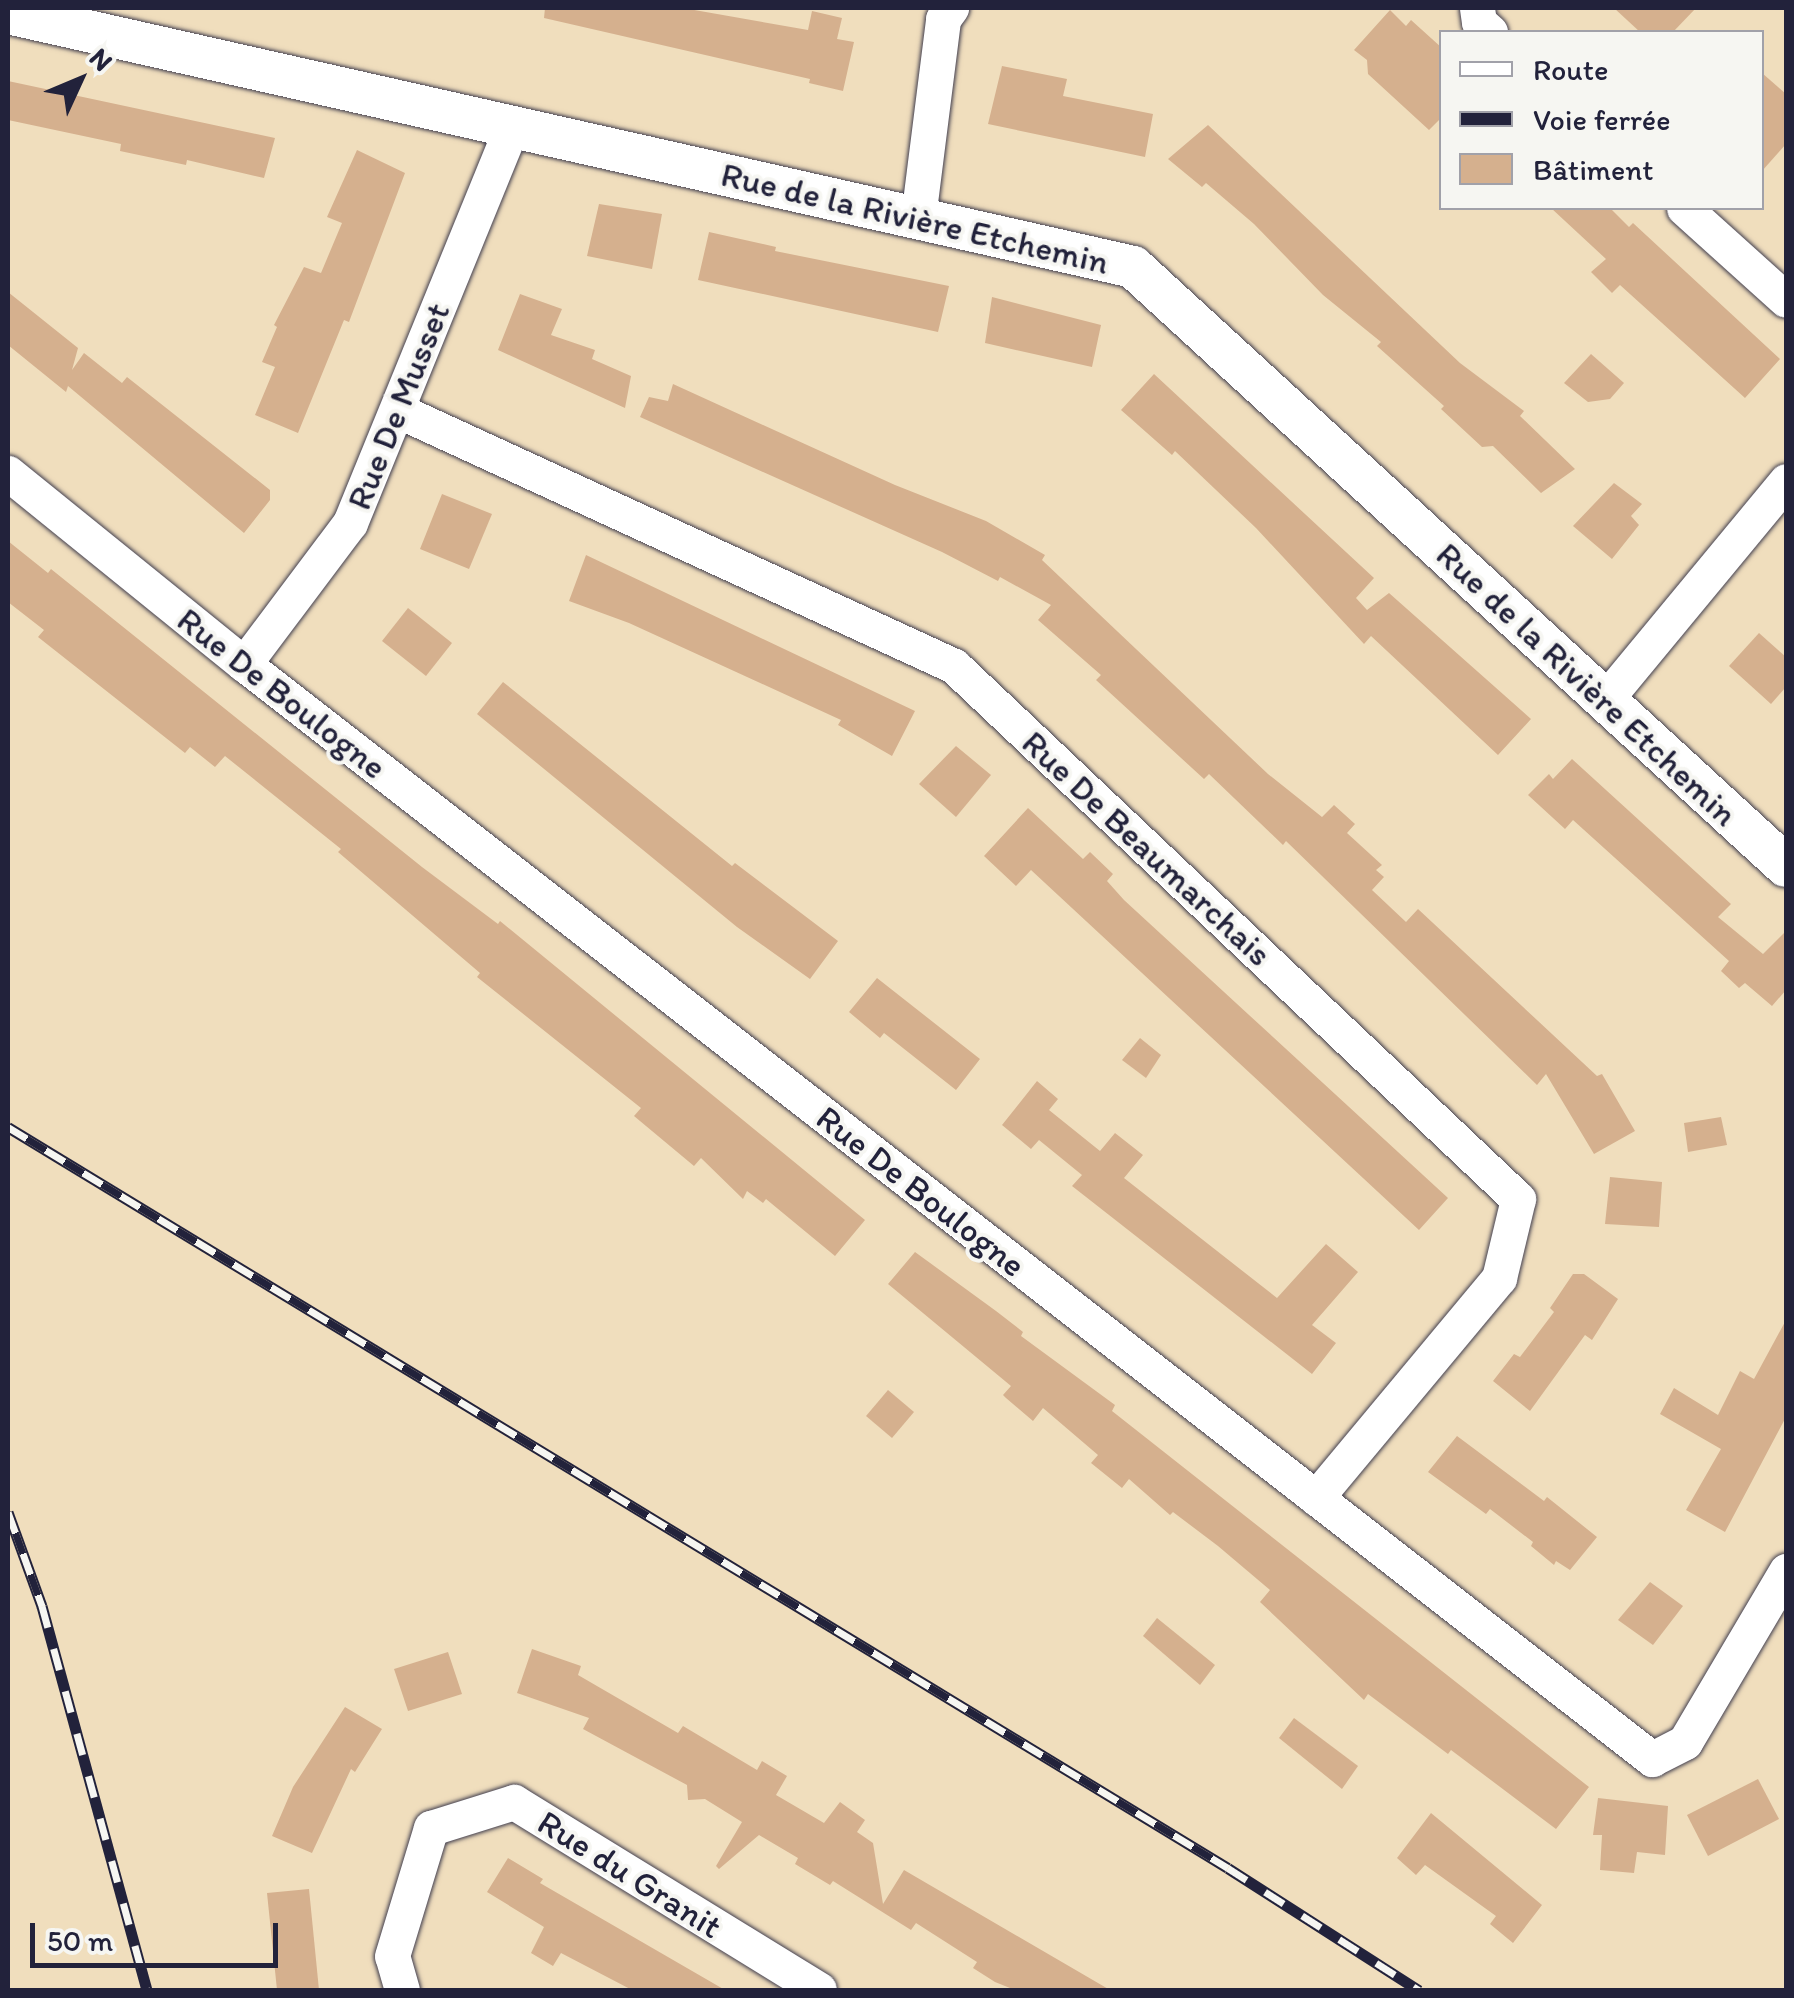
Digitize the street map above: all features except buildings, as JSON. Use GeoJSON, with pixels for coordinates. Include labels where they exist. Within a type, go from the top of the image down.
{"type":"FeatureCollection","features":[{"type":"Feature","properties":{"kind":"street"},"geometry":{"type":"LineString","coordinates":[[918,218],[943,19],[951,8]]}},
{"type":"Feature","properties":{"kind":"street"},"geometry":{"type":"LineString","coordinates":[[1476,8],[1479,22],[1488,30]]}},
{"type":"Feature","properties":{"kind":"street","name":"Rue de la Rivière Etchemin"},"geometry":{"type":"LineString","coordinates":[[8,13],[1132,267],[1786,866]]}},
{"type":"Feature","properties":{"kind":"street","name":"Rue De Musset"},"geometry":{"type":"LineString","coordinates":[[244,664],[350,524],[512,126]]}},
{"type":"Feature","properties":{"kind":"street"},"geometry":{"type":"LineString","coordinates":[[1686,210],[1786,300]]}},
{"type":"Feature","properties":{"kind":"street","name":"Rue De Beaumarchais"},"geometry":{"type":"LineString","coordinates":[[397,410],[954,666],[1518,1200],[1499,1278],[1316,1498]]}},
{"type":"Feature","properties":{"kind":"street","name":"Rue De Boulogne"},"geometry":{"type":"LineString","coordinates":[[8,472],[244,664],[1652,1760],[1685,1742],[1786,1571]]}},
{"type":"Feature","properties":{"kind":"street"},"geometry":{"type":"LineString","coordinates":[[1605,700],[1786,481]]}},
{"type":"Feature","properties":{"kind":"street","name":"Rue du Granit"},"geometry":{"type":"LineString","coordinates":[[402,1990],[392,1956],[431,1828],[514,1802],[820,1990]]}},
{"type":"Feature","properties":{"kind":"railway"},"geometry":{"type":"LineString","coordinates":[[8,1127],[1228,1868],[1419,1990]]}},
{"type":"Feature","properties":{"kind":"railway"},"geometry":{"type":"LineString","coordinates":[[8,1512],[42,1606],[147,1990]]}}]}
